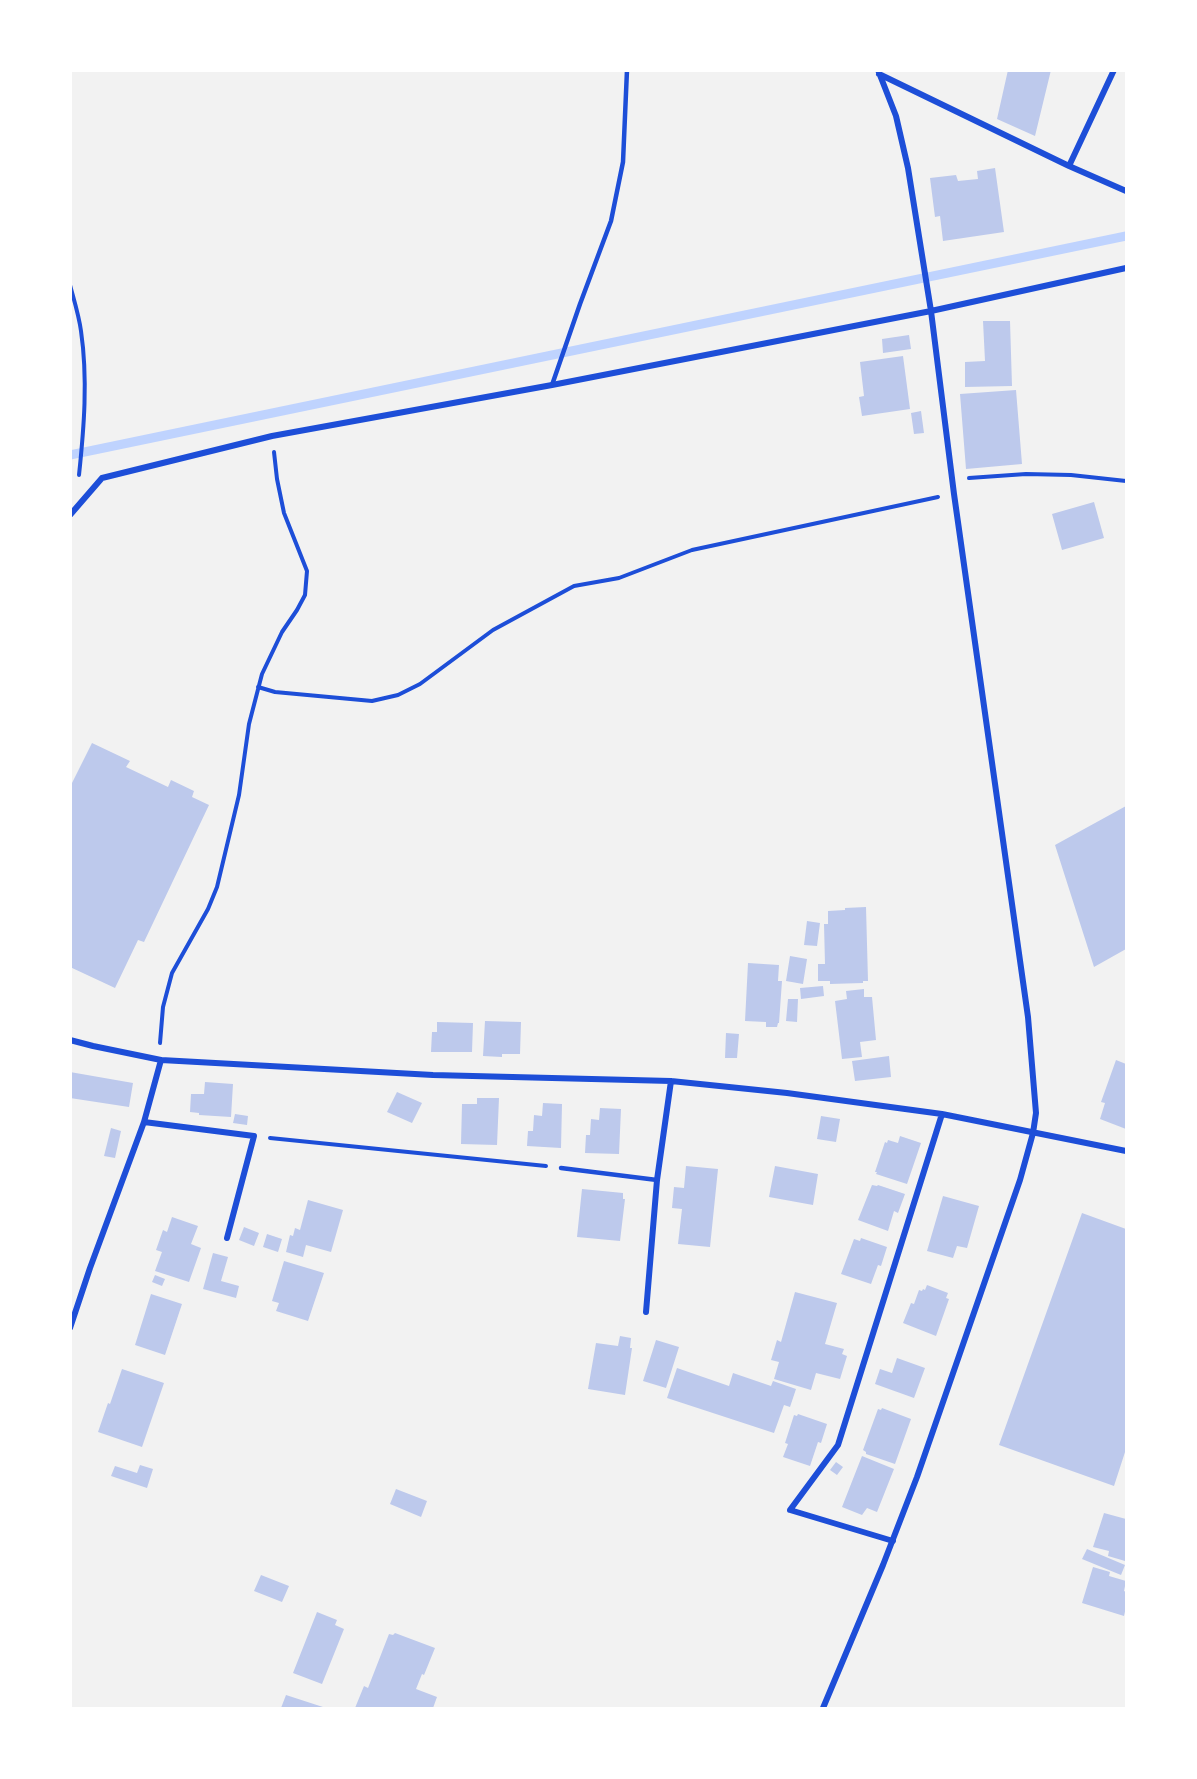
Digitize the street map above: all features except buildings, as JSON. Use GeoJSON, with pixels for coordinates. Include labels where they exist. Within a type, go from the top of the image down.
{"type":"FeatureCollection","features":[{"type":"Feature","properties":{"kind":"street"},"geometry":{"type":"LineString","coordinates":[[1069,166],[1114,70]]}},
{"type":"Feature","properties":{"kind":"street"},"geometry":{"type":"LineString","coordinates":[[878,72],[1069,166],[1126,191]]}},
{"type":"Feature","properties":{"kind":"street"},"geometry":{"type":"LineString","coordinates":[[823,1708],[893,1541],[917,1477],[1016,1191],[1033,1133],[1036,1113],[1028,1017],[952,480],[931,311],[896,116],[878,72]]}},
{"type":"Feature","properties":{"kind":"street"},"geometry":{"type":"LineString","coordinates":[[70,515],[102,478],[272,436],[552,385],[931,311],[1126,268]]}},
{"type":"Feature","properties":{"kind":"street"},"geometry":{"type":"LineString","coordinates":[[70,1040],[161,1060],[433,1075],[671,1081],[787,1093],[942,1114],[1126,1151]]}},
{"type":"Feature","properties":{"kind":"street"},"geometry":{"type":"LineString","coordinates":[[70,1328],[144,1122],[161,1060]]}},
{"type":"Feature","properties":{"kind":"street"},"geometry":{"type":"LineString","coordinates":[[646,1312],[657,1179],[671,1081]]}},
{"type":"Feature","properties":{"kind":"street"},"geometry":{"type":"LineString","coordinates":[[893,1541],[790,1510],[838,1445],[942,1114]]}},
{"type":"Feature","properties":{"kind":"street"},"geometry":{"type":"LineString","coordinates":[[144,1122],[254,1136],[227,1238]]}},
{"type":"Feature","properties":{"kind":"lane"},"geometry":{"type":"LineString","coordinates":[[552,385],[611,221],[623,162],[627,70]]}},
{"type":"Feature","properties":{"kind":"lane"},"geometry":{"type":"LineString","coordinates":[[561,1168],[657,1179]]}},
{"type":"Feature","properties":{"kind":"path"},"geometry":{"type":"LineString","coordinates":[[70,285],[81,330],[85,374],[79,476]]}},
{"type":"Feature","properties":{"kind":"path"},"geometry":{"type":"LineString","coordinates":[[161,1060],[160,1032],[167,989],[179,959],[218,887],[239,795],[249,724],[258,687],[282,632],[301,603],[307,584],[304,561],[284,513],[272,436]]}},
{"type":"Feature","properties":{"kind":"path"},"geometry":{"type":"LineString","coordinates":[[952,480],[1026,474],[1071,475],[1126,481]]}},
{"type":"Feature","properties":{"kind":"path"},"geometry":{"type":"LineString","coordinates":[[258,687],[275,692],[372,701],[398,695],[420,684],[493,630],[574,586],[619,578],[692,550],[954,494]]}},
{"type":"Feature","properties":{"kind":"path"},"geometry":{"type":"LineString","coordinates":[[254,1136],[561,1168]]}},
{"type":"Feature","properties":{"kind":"waterway"},"geometry":{"type":"LineString","coordinates":[[70,455],[1126,236]]}}]}
